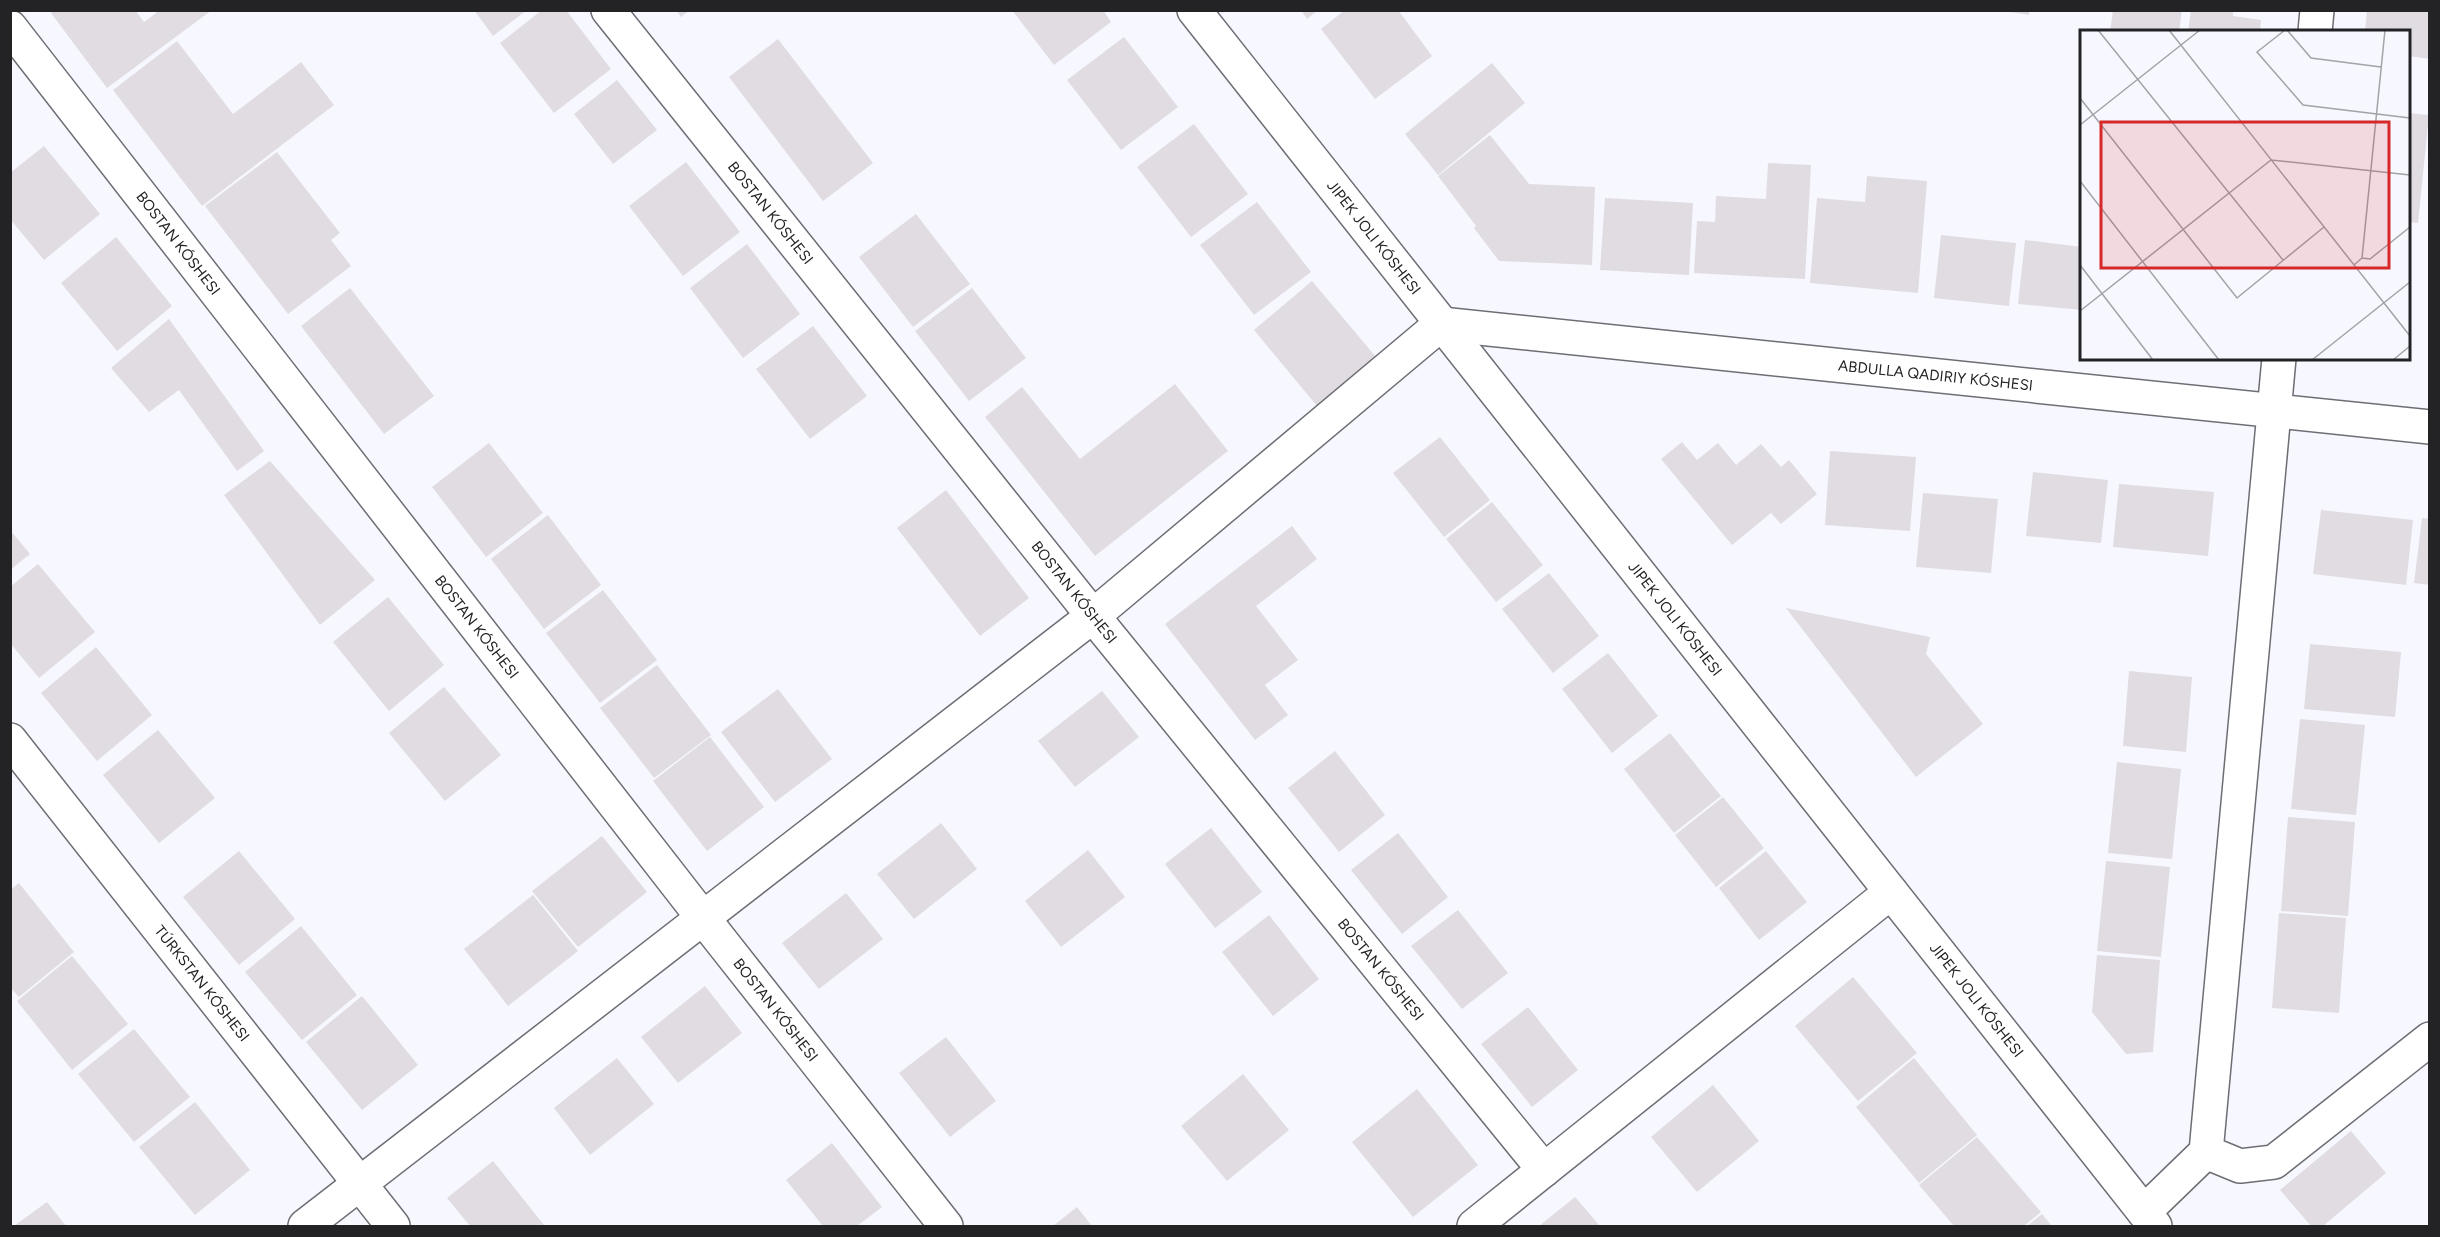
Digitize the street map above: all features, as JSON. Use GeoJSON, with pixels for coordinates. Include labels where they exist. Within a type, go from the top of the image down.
{"type":"FeatureCollection","features":[{"type":"Feature","properties":{"kind":"street","name":"BOSTAN KÓSHESI"},"geometry":{"type":"LineString","coordinates":[[608,10],[1093,616],[1544,1170]]}},
{"type":"Feature","properties":{"kind":"street"},"geometry":{"type":"LineString","coordinates":[[1194,10],[2150,1219],[2206,1152],[2279,360]]}},
{"type":"Feature","properties":{"kind":"street"},"geometry":{"type":"LineString","coordinates":[[2315,30],[2317,10]]}},
{"type":"Feature","properties":{"kind":"street","name":"BOSTAN KÓSHESI"},"geometry":{"type":"LineString","coordinates":[[10,27],[702,918],[946,1227]]}},
{"type":"Feature","properties":{"kind":"street"},"geometry":{"type":"LineString","coordinates":[[305,1227],[1093,616],[1442,324],[2430,427]]}},
{"type":"Feature","properties":{"kind":"street","name":"TÚRKSTAN KÓSHESI"},"geometry":{"type":"LineString","coordinates":[[10,740],[393,1227]]}},
{"type":"Feature","properties":{"kind":"street"},"geometry":{"type":"LineString","coordinates":[[1474,1227],[1891,892]]}},
{"type":"Feature","properties":{"kind":"street"},"geometry":{"type":"LineString","coordinates":[[2206,1152],[2240,1166],[2274,1162],[2430,1039]]}},
{"type":"Feature","properties":{"kind":"building"},"geometry":{"type":"Polygon","coordinates":[[[55,10],[135,10],[144,22],[160,10],[212,10],[107,88],[51,13],[55,10]]]}},
{"type":"Feature","properties":{"kind":"building"},"geometry":{"type":"Polygon","coordinates":[[[474,10],[527,10],[493,36],[474,10]]]}},
{"type":"Feature","properties":{"kind":"building"},"geometry":{"type":"Polygon","coordinates":[[[542,10],[566,10],[611,69],[554,113],[500,43],[542,10]]]}},
{"type":"Feature","properties":{"kind":"building"},"geometry":{"type":"Polygon","coordinates":[[[676,10],[690,10],[681,17],[676,10]]]}},
{"type":"Feature","properties":{"kind":"building"},"geometry":{"type":"Polygon","coordinates":[[[1012,10],[1103,10],[1111,22],[1054,65],[1012,10]]]}},
{"type":"Feature","properties":{"kind":"building"},"geometry":{"type":"Polygon","coordinates":[[[1301,10],[1318,10],[1307,19],[1301,10]]]}},
{"type":"Feature","properties":{"kind":"building"},"geometry":{"type":"Polygon","coordinates":[[[1345,10],[1398,10],[1432,56],[1375,99],[1321,29],[1345,10]]]}},
{"type":"Feature","properties":{"kind":"building"},"geometry":{"type":"Polygon","coordinates":[[[1998,10],[2029,10],[2029,15],[1998,10]]]}},
{"type":"Feature","properties":{"kind":"building"},"geometry":{"type":"Polygon","coordinates":[[[2113,10],[2182,10],[2179,30],[2110,30],[2113,10]]]}},
{"type":"Feature","properties":{"kind":"building"},"geometry":{"type":"Polygon","coordinates":[[[2191,10],[2233,10],[2233,16],[2261,20],[2260,30],[2188,30],[2191,10]]]}},
{"type":"Feature","properties":{"kind":"building"},"geometry":{"type":"Polygon","coordinates":[[[2367,10],[2430,10],[2430,59],[2410,56],[2410,30],[2365,30],[2367,10]]]}},
{"type":"Feature","properties":{"kind":"building"},"geometry":{"type":"Polygon","coordinates":[[[1124,37],[1178,107],[1121,150],[1067,80],[1124,37]]]}},
{"type":"Feature","properties":{"kind":"building"},"geometry":{"type":"Polygon","coordinates":[[[778,39],[873,163],[823,201],[729,77],[778,39]]]}},
{"type":"Feature","properties":{"kind":"building"},"geometry":{"type":"Polygon","coordinates":[[[177,41],[233,114],[301,62],[334,105],[202,206],[113,90],[177,41]]]}},
{"type":"Feature","properties":{"kind":"building"},"geometry":{"type":"Polygon","coordinates":[[[1492,63],[1525,103],[1438,175],[1405,134],[1492,63]]]}},
{"type":"Feature","properties":{"kind":"building"},"geometry":{"type":"Polygon","coordinates":[[[617,80],[657,130],[613,164],[574,114],[617,80]]]}},
{"type":"Feature","properties":{"kind":"building"},"geometry":{"type":"Polygon","coordinates":[[[2410,113],[2429,115],[2418,223],[2410,222],[2410,113]]]}},
{"type":"Feature","properties":{"kind":"building"},"geometry":{"type":"Polygon","coordinates":[[[1194,124],[1248,194],[1191,237],[1137,167],[1194,124]]]}},
{"type":"Feature","properties":{"kind":"building"},"geometry":{"type":"Polygon","coordinates":[[[1490,135],[1529,184],[1595,187],[1592,265],[1499,261],[1438,176],[1490,135]]]}},
{"type":"Feature","properties":{"kind":"building"},"geometry":{"type":"Polygon","coordinates":[[[44,146],[100,214],[44,260],[10,219],[10,173],[44,146]]]}},
{"type":"Feature","properties":{"kind":"building"},"geometry":{"type":"Polygon","coordinates":[[[277,152],[340,233],[331,240],[351,266],[288,314],[205,206],[277,152]]]}},
{"type":"Feature","properties":{"kind":"building"},"geometry":{"type":"Polygon","coordinates":[[[686,162],[740,232],[683,276],[629,206],[686,162]]]}},
{"type":"Feature","properties":{"kind":"building"},"geometry":{"type":"Polygon","coordinates":[[[1768,163],[1811,165],[1805,279],[1694,273],[1697,221],[1715,222],[1716,196],[1766,199],[1768,163]]]}},
{"type":"Feature","properties":{"kind":"building"},"geometry":{"type":"Polygon","coordinates":[[[1867,176],[1927,181],[1918,293],[1810,283],[1817,198],[1865,202],[1867,176]]]}},
{"type":"Feature","properties":{"kind":"building"},"geometry":{"type":"Polygon","coordinates":[[[1605,198],[1693,203],[1689,275],[1600,270],[1605,198]]]}},
{"type":"Feature","properties":{"kind":"building"},"geometry":{"type":"Polygon","coordinates":[[[1257,202],[1311,272],[1254,315],[1200,245],[1257,202]]]}},
{"type":"Feature","properties":{"kind":"building"},"geometry":{"type":"Polygon","coordinates":[[[916,214],[970,284],[913,327],[859,257],[916,214]]]}},
{"type":"Feature","properties":{"kind":"building"},"geometry":{"type":"Polygon","coordinates":[[[1941,235],[2016,243],[2009,306],[1934,298],[1941,235]]]}},
{"type":"Feature","properties":{"kind":"building"},"geometry":{"type":"Polygon","coordinates":[[[116,237],[172,306],[117,351],[61,283],[116,237]]]}},
{"type":"Feature","properties":{"kind":"building"},"geometry":{"type":"Polygon","coordinates":[[[2025,240],[2080,247],[2080,310],[2018,304],[2025,240]]]}},
{"type":"Feature","properties":{"kind":"building"},"geometry":{"type":"Polygon","coordinates":[[[747,244],[800,314],[743,358],[690,288],[747,244]]]}},
{"type":"Feature","properties":{"kind":"building"},"geometry":{"type":"Polygon","coordinates":[[[1312,281],[1376,357],[1317,406],[1254,330],[1312,281]]]}},
{"type":"Feature","properties":{"kind":"building"},"geometry":{"type":"Polygon","coordinates":[[[350,288],[434,396],[384,434],[301,326],[350,288]]]}},
{"type":"Feature","properties":{"kind":"building"},"geometry":{"type":"Polygon","coordinates":[[[972,288],[1026,358],[969,401],[915,331],[972,288]]]}},
{"type":"Feature","properties":{"kind":"building"},"geometry":{"type":"Polygon","coordinates":[[[169,319],[264,451],[237,471],[179,390],[149,412],[111,368],[169,319]]]}},
{"type":"Feature","properties":{"kind":"building"},"geometry":{"type":"Polygon","coordinates":[[[813,326],[867,396],[810,439],[756,369],[813,326]]]}},
{"type":"Feature","properties":{"kind":"building"},"geometry":{"type":"Polygon","coordinates":[[[1175,384],[1228,451],[1095,556],[985,417],[1022,387],[1080,459],[1175,384]]]}},
{"type":"Feature","properties":{"kind":"building"},"geometry":{"type":"Polygon","coordinates":[[[1440,437],[1490,500],[1444,537],[1393,473],[1440,437]]]}},
{"type":"Feature","properties":{"kind":"building"},"geometry":{"type":"Polygon","coordinates":[[[1682,442],[1697,460],[1718,443],[1736,465],[1761,444],[1781,467],[1789,460],[1817,494],[1781,524],[1771,513],[1732,545],[1661,459],[1682,442]]]}},
{"type":"Feature","properties":{"kind":"building"},"geometry":{"type":"Polygon","coordinates":[[[489,443],[543,513],[486,557],[432,487],[489,443]]]}},
{"type":"Feature","properties":{"kind":"building"},"geometry":{"type":"Polygon","coordinates":[[[1830,451],[1916,457],[1910,531],[1825,525],[1830,451]]]}},
{"type":"Feature","properties":{"kind":"building"},"geometry":{"type":"Polygon","coordinates":[[[270,461],[375,580],[320,625],[224,495],[270,461]]]}},
{"type":"Feature","properties":{"kind":"building"},"geometry":{"type":"Polygon","coordinates":[[[2033,472],[2108,480],[2101,543],[2026,536],[2033,472]]]}},
{"type":"Feature","properties":{"kind":"building"},"geometry":{"type":"Polygon","coordinates":[[[2119,484],[2214,492],[2208,556],[2113,547],[2119,484]]]}},
{"type":"Feature","properties":{"kind":"building"},"geometry":{"type":"Polygon","coordinates":[[[946,490],[1029,598],[980,636],[897,528],[946,490]]]}},
{"type":"Feature","properties":{"kind":"building"},"geometry":{"type":"Polygon","coordinates":[[[1923,493],[1998,499],[1991,573],[1916,567],[1923,493]]]}},
{"type":"Feature","properties":{"kind":"building"},"geometry":{"type":"Polygon","coordinates":[[[1492,502],[1543,565],[1496,602],[1446,539],[1492,502]]]}},
{"type":"Feature","properties":{"kind":"building"},"geometry":{"type":"Polygon","coordinates":[[[2321,510],[2413,520],[2406,585],[2313,574],[2321,510]]]}},
{"type":"Feature","properties":{"kind":"building"},"geometry":{"type":"Polygon","coordinates":[[[548,515],[601,585],[544,629],[491,559],[548,515]]]}},
{"type":"Feature","properties":{"kind":"building"},"geometry":{"type":"Polygon","coordinates":[[[2422,518],[2430,519],[2430,585],[2414,583],[2422,518]]]}},
{"type":"Feature","properties":{"kind":"building"},"geometry":{"type":"Polygon","coordinates":[[[1292,526],[1317,559],[1256,606],[1298,660],[1265,685],[1288,715],[1255,740],[1165,624],[1292,526]]]}},
{"type":"Feature","properties":{"kind":"building"},"geometry":{"type":"Polygon","coordinates":[[[10,530],[30,554],[10,570],[10,530]]]}},
{"type":"Feature","properties":{"kind":"building"},"geometry":{"type":"Polygon","coordinates":[[[38,564],[95,632],[39,678],[10,643],[10,587],[38,564]]]}},
{"type":"Feature","properties":{"kind":"building"},"geometry":{"type":"Polygon","coordinates":[[[1549,573],[1599,636],[1553,673],[1502,609],[1549,573]]]}},
{"type":"Feature","properties":{"kind":"building"},"geometry":{"type":"Polygon","coordinates":[[[603,590],[657,660],[600,703],[546,633],[603,590]]]}},
{"type":"Feature","properties":{"kind":"building"},"geometry":{"type":"Polygon","coordinates":[[[388,597],[444,665],[389,711],[333,642],[388,597]]]}},
{"type":"Feature","properties":{"kind":"building"},"geometry":{"type":"Polygon","coordinates":[[[1786,608],[1930,637],[1926,654],[1983,724],[1916,777],[1786,608]]]}},
{"type":"Feature","properties":{"kind":"building"},"geometry":{"type":"Polygon","coordinates":[[[2310,644],[2401,652],[2395,717],[2304,709],[2310,644]]]}},
{"type":"Feature","properties":{"kind":"building"},"geometry":{"type":"Polygon","coordinates":[[[96,647],[152,715],[97,761],[41,693],[96,647]]]}},
{"type":"Feature","properties":{"kind":"building"},"geometry":{"type":"Polygon","coordinates":[[[1608,653],[1658,716],[1612,753],[1562,689],[1608,653]]]}},
{"type":"Feature","properties":{"kind":"building"},"geometry":{"type":"Polygon","coordinates":[[[657,665],[711,735],[654,778],[600,708],[657,665]]]}},
{"type":"Feature","properties":{"kind":"building"},"geometry":{"type":"Polygon","coordinates":[[[2129,671],[2192,677],[2186,752],[2123,746],[2129,671]]]}},
{"type":"Feature","properties":{"kind":"building"},"geometry":{"type":"Polygon","coordinates":[[[444,687],[501,755],[445,801],[389,733],[444,687]]]}},
{"type":"Feature","properties":{"kind":"building"},"geometry":{"type":"Polygon","coordinates":[[[778,689],[832,759],[775,802],[721,732],[778,689]]]}},
{"type":"Feature","properties":{"kind":"building"},"geometry":{"type":"Polygon","coordinates":[[[1102,691],[1139,737],[1075,787],[1038,741],[1102,691]]]}},
{"type":"Feature","properties":{"kind":"building"},"geometry":{"type":"Polygon","coordinates":[[[2300,719],[2365,725],[2356,815],[2291,809],[2300,719]]]}},
{"type":"Feature","properties":{"kind":"building"},"geometry":{"type":"Polygon","coordinates":[[[158,730],[215,798],[159,843],[103,775],[158,730]]]}},
{"type":"Feature","properties":{"kind":"building"},"geometry":{"type":"Polygon","coordinates":[[[1670,733],[1721,796],[1674,833],[1624,769],[1670,733]]]}},
{"type":"Feature","properties":{"kind":"building"},"geometry":{"type":"Polygon","coordinates":[[[710,737],[764,807],[707,851],[653,781],[710,737]]]}},
{"type":"Feature","properties":{"kind":"building"},"geometry":{"type":"Polygon","coordinates":[[[1335,751],[1385,815],[1339,852],[1288,788],[1335,751]]]}},
{"type":"Feature","properties":{"kind":"building"},"geometry":{"type":"Polygon","coordinates":[[[2117,762],[2181,769],[2172,859],[2108,853],[2117,762]]]}},
{"type":"Feature","properties":{"kind":"building"},"geometry":{"type":"Polygon","coordinates":[[[1723,797],[1764,848],[1716,887],[1675,835],[1723,797]]]}},
{"type":"Feature","properties":{"kind":"building"},"geometry":{"type":"Polygon","coordinates":[[[2288,817],[2355,822],[2348,916],[2281,911],[2288,817]]]}},
{"type":"Feature","properties":{"kind":"building"},"geometry":{"type":"Polygon","coordinates":[[[941,823],[977,869],[914,919],[877,874],[941,823]]]}},
{"type":"Feature","properties":{"kind":"building"},"geometry":{"type":"Polygon","coordinates":[[[1211,828],[1262,892],[1215,928],[1165,864],[1211,828]]]}},
{"type":"Feature","properties":{"kind":"building"},"geometry":{"type":"Polygon","coordinates":[[[1398,833],[1448,897],[1402,934],[1351,870],[1398,833]]]}},
{"type":"Feature","properties":{"kind":"building"},"geometry":{"type":"Polygon","coordinates":[[[602,836],[647,892],[578,947],[532,891],[602,836]]]}},
{"type":"Feature","properties":{"kind":"building"},"geometry":{"type":"Polygon","coordinates":[[[1088,850],[1125,897],[1061,947],[1025,901],[1088,850]]]}},
{"type":"Feature","properties":{"kind":"building"},"geometry":{"type":"Polygon","coordinates":[[[239,851],[295,919],[239,965],[183,897],[239,851]]]}},
{"type":"Feature","properties":{"kind":"building"},"geometry":{"type":"Polygon","coordinates":[[[1766,851],[1807,902],[1759,940],[1719,888],[1766,851]]]}},
{"type":"Feature","properties":{"kind":"building"},"geometry":{"type":"Polygon","coordinates":[[[2106,861],[2170,867],[2161,957],[2097,951],[2106,861]]]}},
{"type":"Feature","properties":{"kind":"building"},"geometry":{"type":"Polygon","coordinates":[[[19,883],[74,952],[19,997],[10,987],[10,890],[19,883]]]}},
{"type":"Feature","properties":{"kind":"building"},"geometry":{"type":"Polygon","coordinates":[[[846,893],[883,939],[819,989],[782,943],[846,893]]]}},
{"type":"Feature","properties":{"kind":"building"},"geometry":{"type":"Polygon","coordinates":[[[533,895],[578,951],[508,1006],[464,949],[533,895]]]}},
{"type":"Feature","properties":{"kind":"building"},"geometry":{"type":"Polygon","coordinates":[[[1458,910],[1508,973],[1462,1009],[1411,946],[1458,910]]]}},
{"type":"Feature","properties":{"kind":"building"},"geometry":{"type":"Polygon","coordinates":[[[2279,913],[2346,918],[2339,1013],[2272,1008],[2279,913]]]}},
{"type":"Feature","properties":{"kind":"building"},"geometry":{"type":"Polygon","coordinates":[[[1269,915],[1319,979],[1273,1016],[1222,952],[1269,915]]]}},
{"type":"Feature","properties":{"kind":"building"},"geometry":{"type":"Polygon","coordinates":[[[301,926],[357,995],[302,1040],[245,972],[301,926]]]}},
{"type":"Feature","properties":{"kind":"building"},"geometry":{"type":"Polygon","coordinates":[[[2097,955],[2160,960],[2153,1052],[2126,1054],[2092,1012],[2097,955]]]}},
{"type":"Feature","properties":{"kind":"building"},"geometry":{"type":"Polygon","coordinates":[[[72,956],[128,1024],[72,1070],[17,1001],[72,956]]]}},
{"type":"Feature","properties":{"kind":"building"},"geometry":{"type":"Polygon","coordinates":[[[1853,977],[1917,1053],[1858,1101],[1795,1026],[1853,977]]]}},
{"type":"Feature","properties":{"kind":"building"},"geometry":{"type":"Polygon","coordinates":[[[705,986],[742,1033],[678,1083],[641,1037],[705,986]]]}},
{"type":"Feature","properties":{"kind":"building"},"geometry":{"type":"Polygon","coordinates":[[[362,996],[418,1065],[362,1110],[306,1042],[362,996]]]}},
{"type":"Feature","properties":{"kind":"building"},"geometry":{"type":"Polygon","coordinates":[[[1528,1007],[1578,1070],[1532,1107],[1481,1044],[1528,1007]]]}},
{"type":"Feature","properties":{"kind":"building"},"geometry":{"type":"Polygon","coordinates":[[[134,1029],[190,1097],[134,1142],[78,1074],[134,1029]]]}},
{"type":"Feature","properties":{"kind":"building"},"geometry":{"type":"Polygon","coordinates":[[[946,1037],[996,1101],[950,1137],[899,1073],[946,1037]]]}},
{"type":"Feature","properties":{"kind":"building"},"geometry":{"type":"Polygon","coordinates":[[[617,1058],[654,1104],[590,1155],[554,1108],[617,1058]]]}},
{"type":"Feature","properties":{"kind":"building"},"geometry":{"type":"Polygon","coordinates":[[[1914,1058],[1977,1135],[1919,1183],[1856,1107],[1914,1058]]]}},
{"type":"Feature","properties":{"kind":"building"},"geometry":{"type":"Polygon","coordinates":[[[1243,1074],[1289,1130],[1227,1181],[1181,1126],[1243,1074]]]}},
{"type":"Feature","properties":{"kind":"building"},"geometry":{"type":"Polygon","coordinates":[[[1713,1085],[1759,1141],[1697,1192],[1651,1137],[1713,1085]]]}},
{"type":"Feature","properties":{"kind":"building"},"geometry":{"type":"Polygon","coordinates":[[[1417,1089],[1478,1165],[1413,1217],[1352,1142],[1417,1089]]]}},
{"type":"Feature","properties":{"kind":"building"},"geometry":{"type":"Polygon","coordinates":[[[195,1102],[250,1170],[195,1215],[139,1147],[195,1102]]]}},
{"type":"Feature","properties":{"kind":"building"},"geometry":{"type":"Polygon","coordinates":[[[2351,1131],[2386,1173],[2323,1226],[2311,1226],[2280,1190],[2351,1131]]]}},
{"type":"Feature","properties":{"kind":"building"},"geometry":{"type":"Polygon","coordinates":[[[1977,1137],[2041,1212],[2024,1226],[1954,1226],[1919,1185],[1977,1137]]]}},
{"type":"Feature","properties":{"kind":"building"},"geometry":{"type":"Polygon","coordinates":[[[832,1143],[882,1207],[857,1226],[823,1226],[786,1180],[832,1143]]]}},
{"type":"Feature","properties":{"kind":"building"},"geometry":{"type":"Polygon","coordinates":[[[493,1161],[544,1225],[470,1226],[447,1198],[493,1161]]]}},
{"type":"Feature","properties":{"kind":"building"},"geometry":{"type":"Polygon","coordinates":[[[1575,1197],[1600,1226],[1539,1226],[1575,1197]]]}},
{"type":"Feature","properties":{"kind":"building"},"geometry":{"type":"Polygon","coordinates":[[[47,1202],[66,1226],[14,1226],[47,1202]]]}},
{"type":"Feature","properties":{"kind":"building"},"geometry":{"type":"Polygon","coordinates":[[[1077,1207],[1092,1226],[1053,1226],[1077,1207]]]}},
{"type":"Feature","properties":{"kind":"building"},"geometry":{"type":"Polygon","coordinates":[[[2042,1214],[2052,1226],[2027,1226],[2042,1214]]]}}]}
